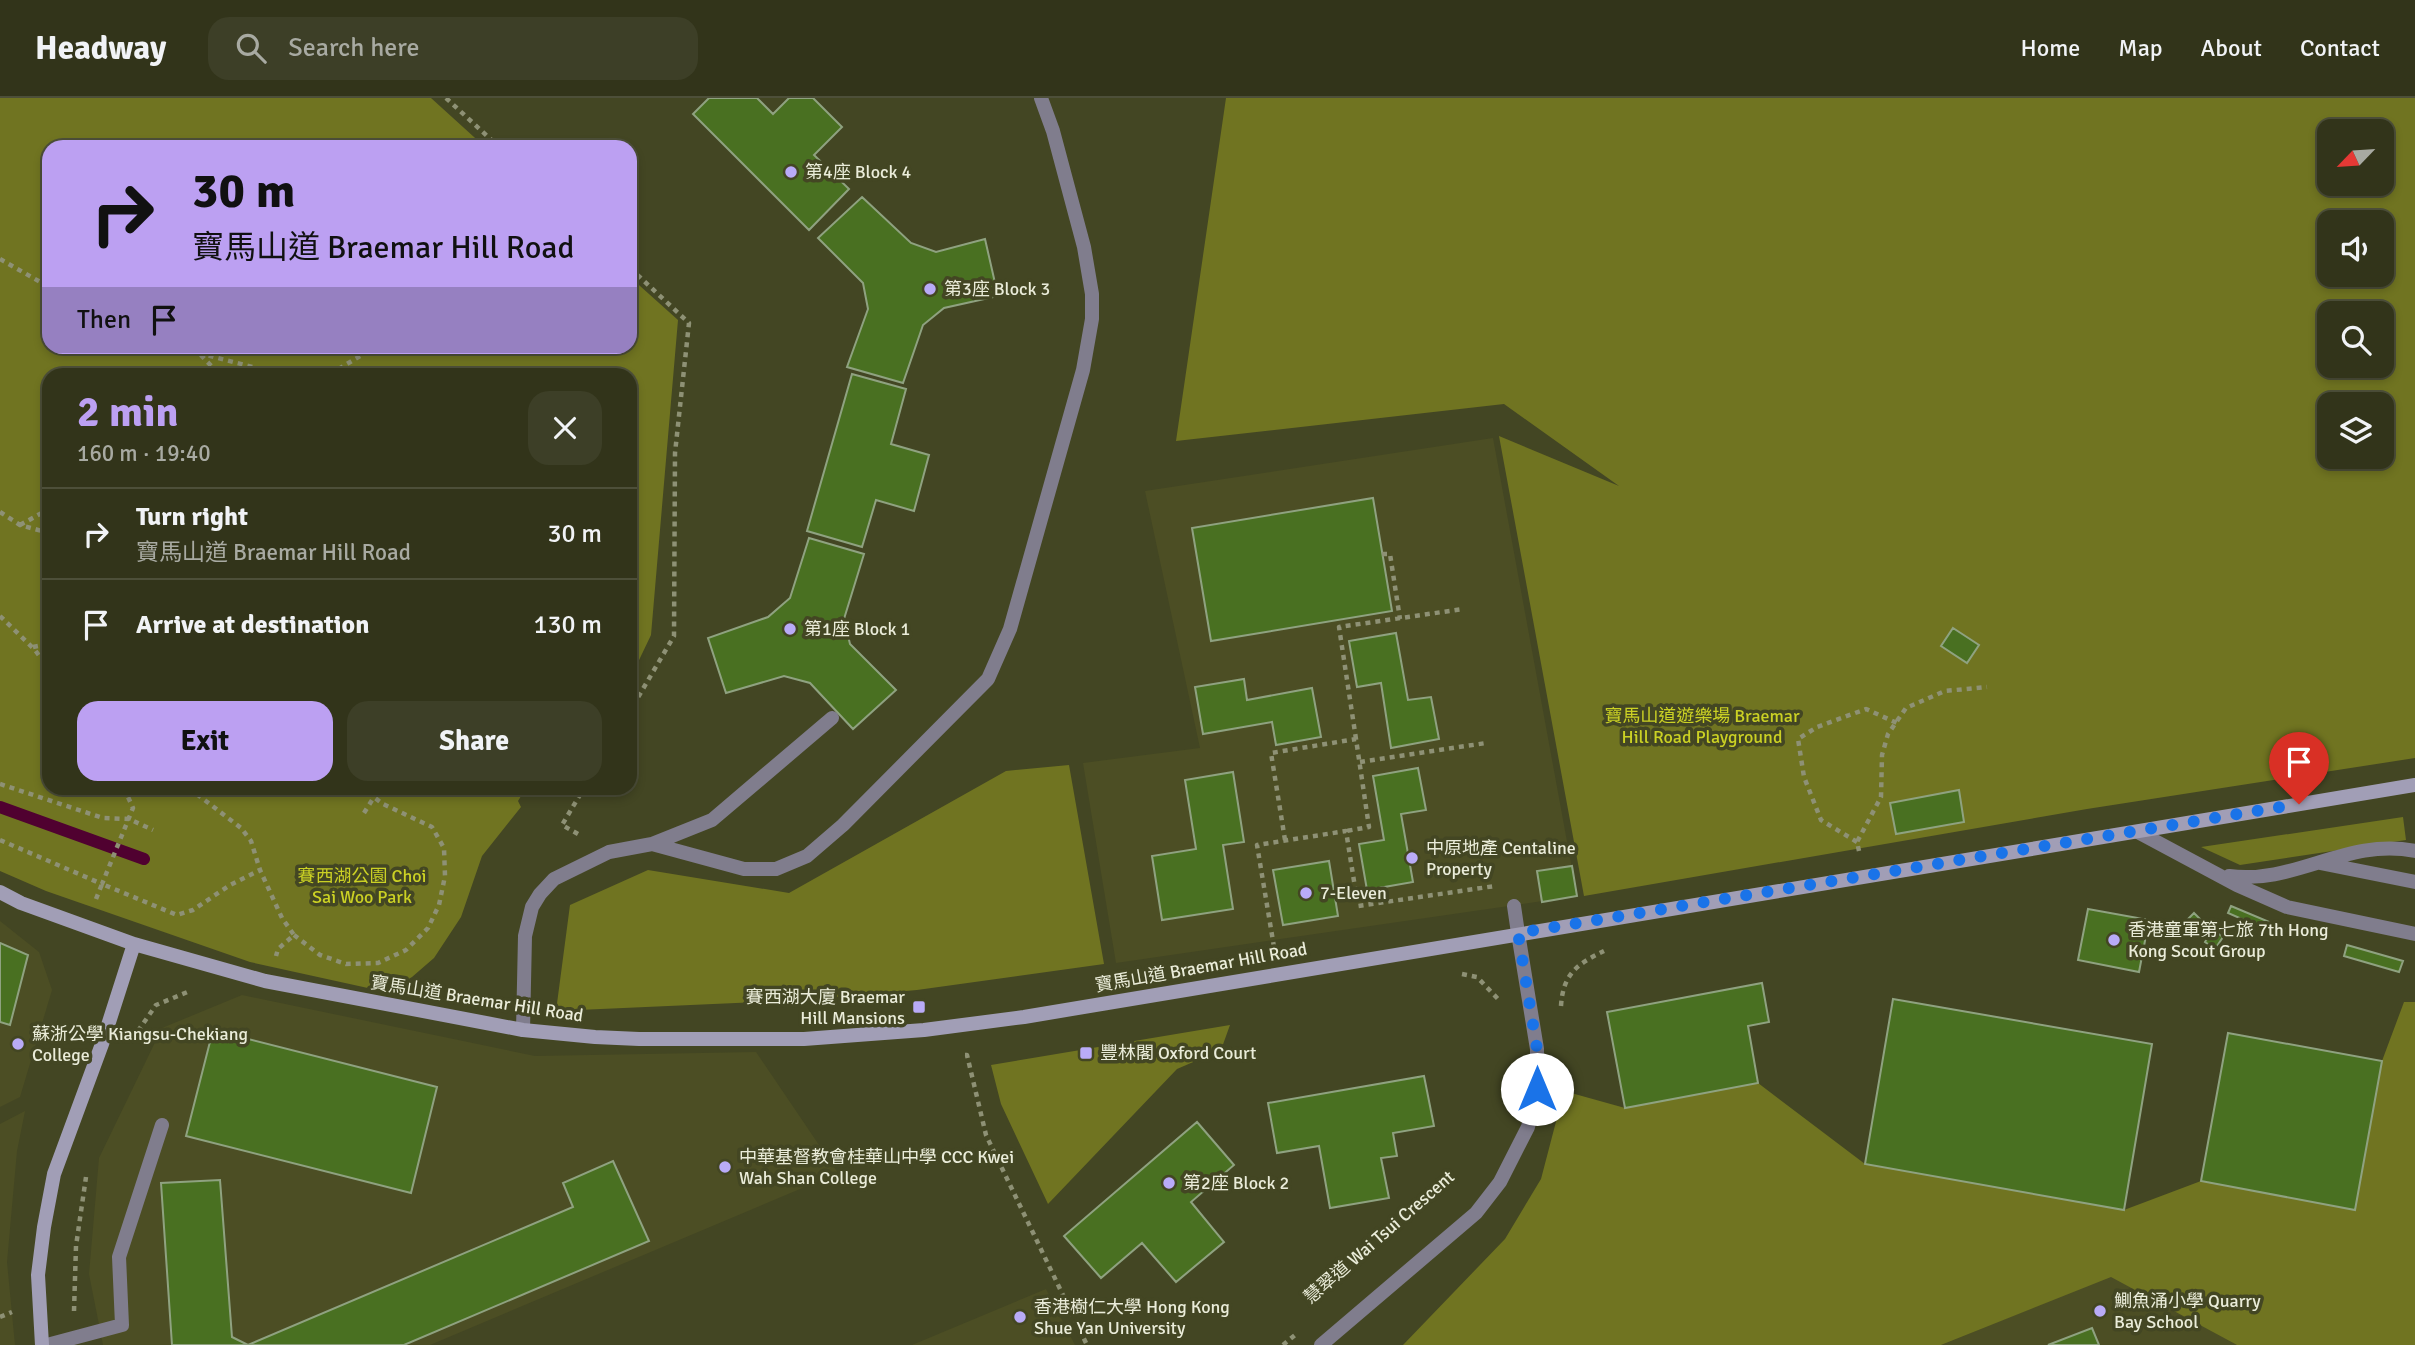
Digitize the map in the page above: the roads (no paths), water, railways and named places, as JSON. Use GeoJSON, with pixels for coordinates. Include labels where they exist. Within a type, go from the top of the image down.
{"type":"FeatureCollection","features":[{"type":"Feature","properties":{"kind":"street"},"geometry":{"type":"LineString","coordinates":[[652,844],[744,869],[776,869],[807,856],[843,825],[988,679],[1010,628],[1079,383],[1092,319],[1084,247],[1053,131],[1041,98]]}},
{"type":"Feature","properties":{"kind":"street"},"geometry":{"type":"LineString","coordinates":[[523,1030],[525,936],[533,907],[540,894],[554,879],[609,852],[652,844],[712,820],[832,718]]}},
{"type":"Feature","properties":{"kind":"street","name":"寶馬山道 Braemar Hill Road"},"geometry":{"type":"LineString","coordinates":[[0,892],[21,903],[134,944],[265,981],[315,992],[523,1030],[595,1037],[804,1039],[924,1030],[1024,1017],[2415,785]]}},
{"type":"Feature","properties":{"kind":"street"},"geometry":{"type":"LineString","coordinates":[[2138,832],[2237,885],[2287,907],[2415,934]]}},
{"type":"Feature","properties":{"kind":"street"},"geometry":{"type":"LineString","coordinates":[[2221,875],[2246,878],[2275,875],[2353,851],[2398,848],[2415,851]]}},
{"type":"Feature","properties":{"kind":"street"},"geometry":{"type":"LineString","coordinates":[[2316,863],[2415,882]]}},
{"type":"Feature","properties":{"kind":"street"},"geometry":{"type":"LineString","coordinates":[[1321,1345],[1476,1213],[1500,1182],[1528,1127],[1537,1089],[1537,1049],[1514,906]]}},
{"type":"Feature","properties":{"kind":"street"},"geometry":{"type":"LineString","coordinates":[[134,944],[102,1044],[54,1174],[37,1275],[45,1345],[122,1325],[119,1257],[162,1125]]}},
{"type":"Feature","properties":{"kind":"waterway"},"geometry":{"type":"LineString","coordinates":[[0,807],[144,859]]}},
{"type":"Feature","properties":{"kind":"place","name":"第4座 Block 4"},"geometry":{"type":"Point","coordinates":[791,172]}},
{"type":"Feature","properties":{"kind":"place","name":"第3座 Block 3"},"geometry":{"type":"Point","coordinates":[930,289]}},
{"type":"Feature","properties":{"kind":"place","name":"第1座 Block 1"},"geometry":{"type":"Point","coordinates":[790,629]}},
{"type":"Feature","properties":{"kind":"place","name":"中原地產 Centaline Property"},"geometry":{"type":"Point","coordinates":[1412,858]}},
{"type":"Feature","properties":{"kind":"place","name":"7-Eleven"},"geometry":{"type":"Point","coordinates":[1306,893]}},
{"type":"Feature","properties":{"kind":"place","name":"香港童軍第七旅 7th Hong Kong Scout Group"},"geometry":{"type":"Point","coordinates":[2114,940]}},
{"type":"Feature","properties":{"kind":"place","name":"賽西湖大廈 Braemar Hill Mansions"},"geometry":{"type":"Point","coordinates":[919,1007]}},
{"type":"Feature","properties":{"kind":"place","name":"蘇浙公學 Kiangsu-Chekiang College"},"geometry":{"type":"Point","coordinates":[18,1044]}},
{"type":"Feature","properties":{"kind":"place","name":"豐林閣 Oxford Court"},"geometry":{"type":"Point","coordinates":[1086,1053]}},
{"type":"Feature","properties":{"kind":"place","name":"中華基督教會桂華山中學 CCC Kwei Wah Shan College"},"geometry":{"type":"Point","coordinates":[725,1167]}},
{"type":"Feature","properties":{"kind":"place","name":"第2座 Block 2"},"geometry":{"type":"Point","coordinates":[1169,1183]}},
{"type":"Feature","properties":{"kind":"place","name":"鰂魚涌小學 Quarry Bay School"},"geometry":{"type":"Point","coordinates":[2100,1311]}},
{"type":"Feature","properties":{"kind":"place","name":"香港樹仁大學 Hong Kong Shue Yan University"},"geometry":{"type":"Point","coordinates":[1020,1317]}},
{"type":"Feature","properties":{"kind":"park label","name":"寶馬山道遊樂場 Braemar Hill Road Playground"},"geometry":{"type":"Point","coordinates":[1702,726]}},
{"type":"Feature","properties":{"kind":"park label","name":"賽西湖公園 Choi Sai Woo Park"},"geometry":{"type":"Point","coordinates":[362,886]}}]}
